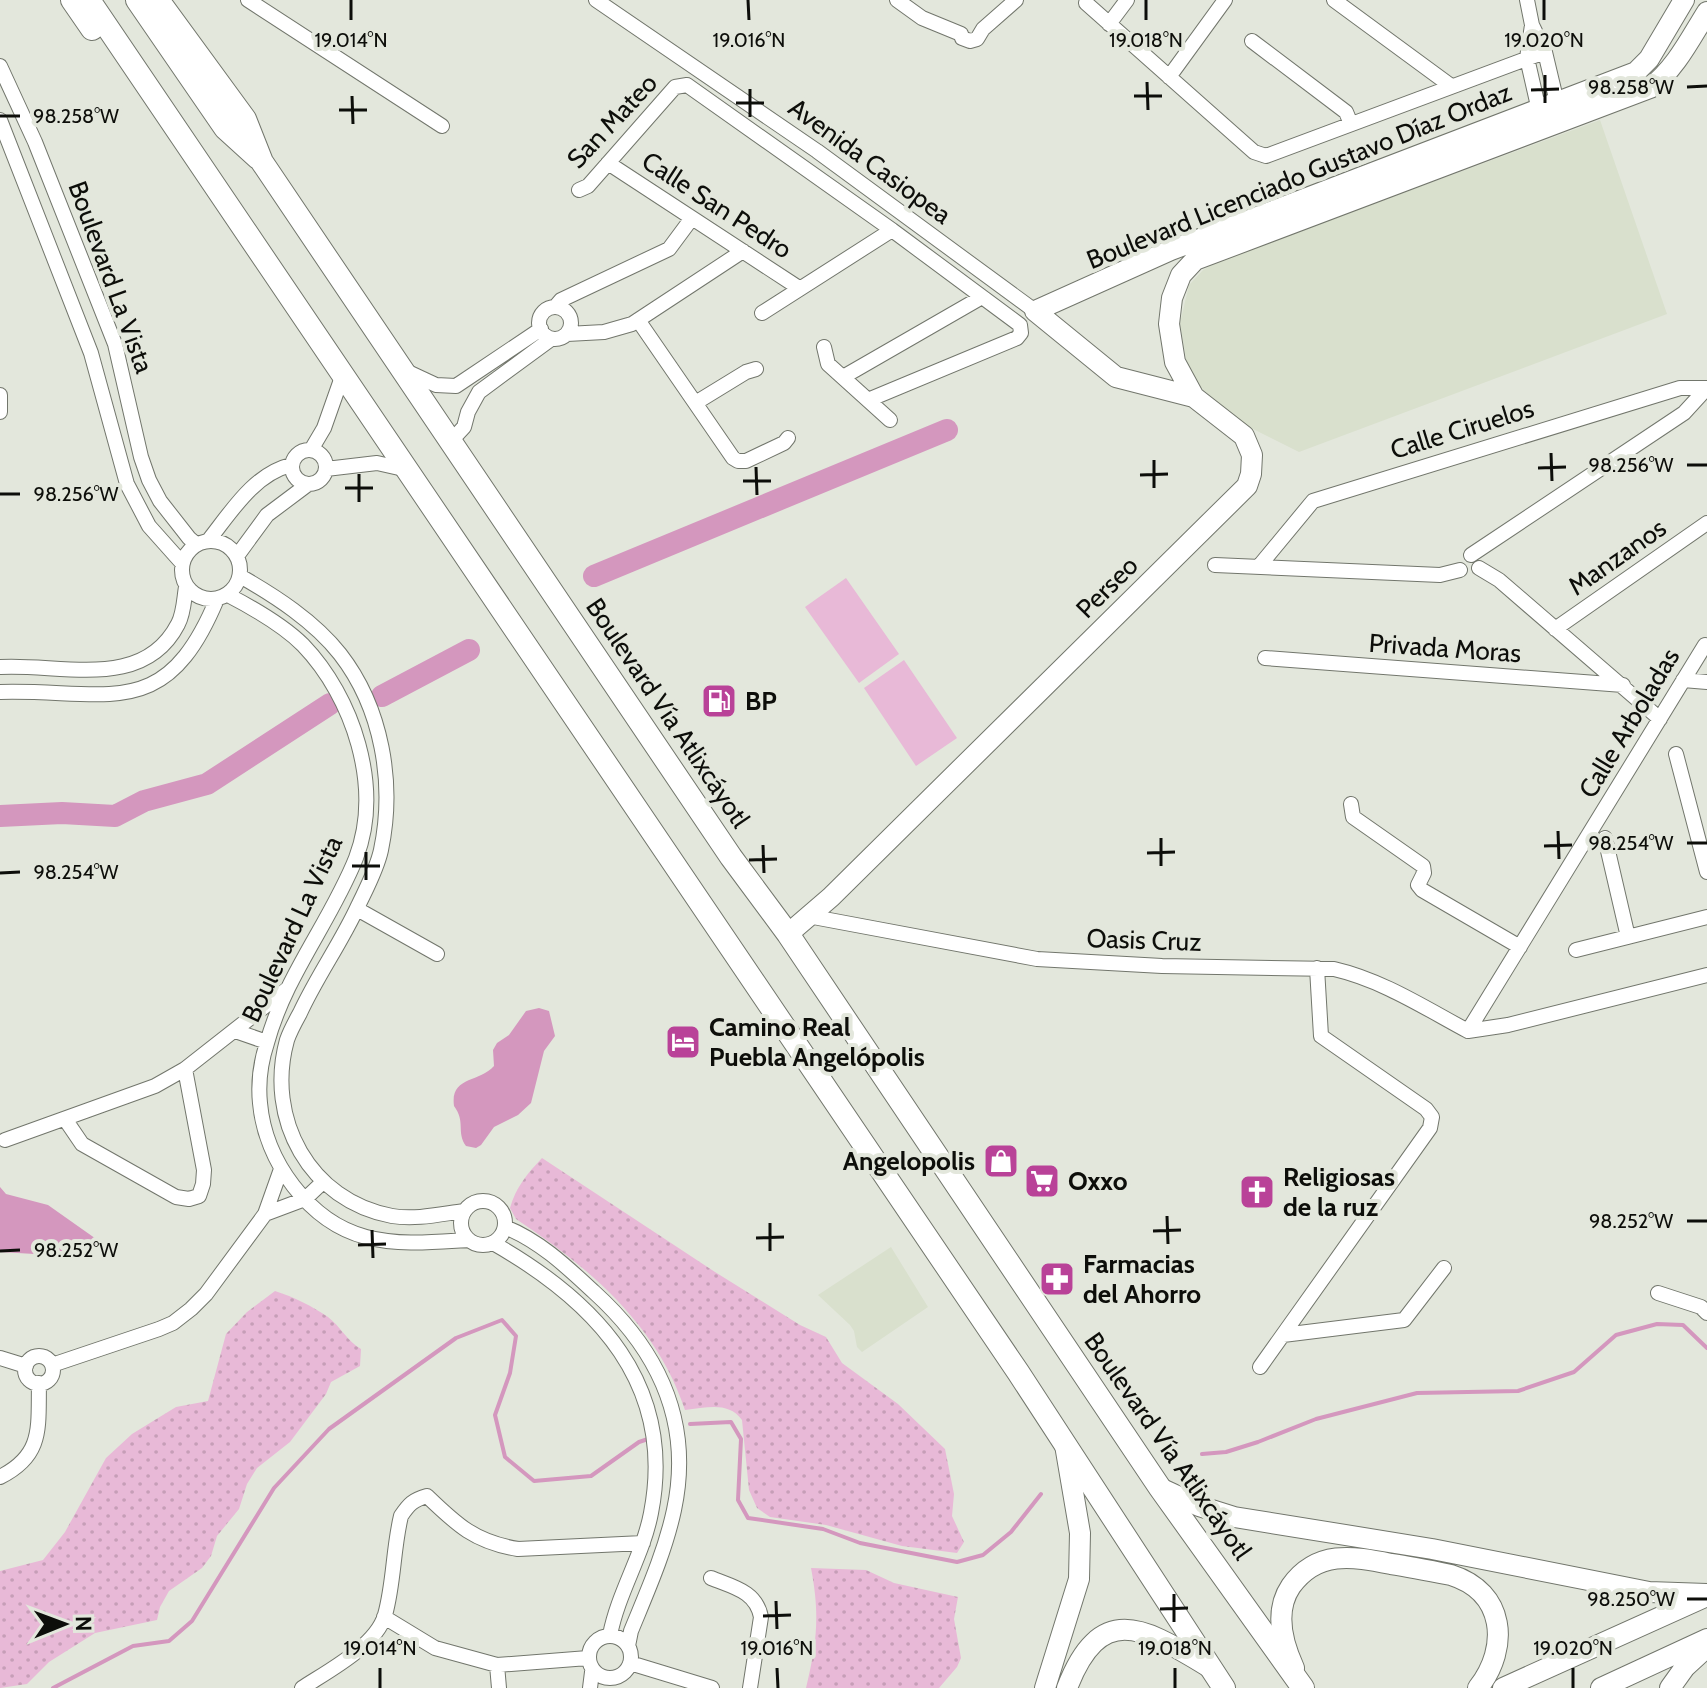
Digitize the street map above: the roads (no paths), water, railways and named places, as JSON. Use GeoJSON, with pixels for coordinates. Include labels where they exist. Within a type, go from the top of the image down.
{"type":"FeatureCollection","features":[{"type":"Feature","properties":{"kind":"main road"},"geometry":{"type":"LineString","coordinates":[[72,0],[169,142],[209,175]]}},
{"type":"Feature","properties":{"kind":"main road"},"geometry":{"type":"LineString","coordinates":[[89,0],[949,1269],[1224,1688]]}},
{"type":"Feature","properties":{"kind":"main road","name":"Boulevard Vía Atlixcáyotl"},"geometry":{"type":"LineString","coordinates":[[137,0],[225,128],[262,162]]}},
{"type":"Feature","properties":{"kind":"main road","name":"Boulevard Vía Atlixcáyotl"},"geometry":{"type":"LineString","coordinates":[[158,0],[245,119],[262,162],[731,857],[788,934],[1160,1488],[1302,1687]]}},
{"type":"Feature","properties":{"kind":"street"},"geometry":{"type":"LineString","coordinates":[[248,0],[442,126]]}},
{"type":"Feature","properties":{"kind":"street","name":"Avenida Casiopea"},"geometry":{"type":"LineString","coordinates":[[596,0],[817,151],[1035,311]]}},
{"type":"Feature","properties":{"kind":"street"},"geometry":{"type":"LineString","coordinates":[[897,0],[922,18],[961,34],[962,38],[970,41],[977,39],[983,29],[1016,0]]}},
{"type":"Feature","properties":{"kind":"street"},"geometry":{"type":"LineString","coordinates":[[1109,24],[1127,0]]}},
{"type":"Feature","properties":{"kind":"street"},"geometry":{"type":"LineString","coordinates":[[1169,77],[1225,0]]}},
{"type":"Feature","properties":{"kind":"street"},"geometry":{"type":"LineString","coordinates":[[1334,0],[1451,86]]}},
{"type":"Feature","properties":{"kind":"street"},"geometry":{"type":"LineString","coordinates":[[1527,0],[1532,25],[1545,52],[1550,116]]}},
{"type":"Feature","properties":{"kind":"street","name":"Boulevard Licenciado Gustavo Díaz Ordaz"},"geometry":{"type":"LineString","coordinates":[[1194,397],[1175,362],[1169,324],[1172,298],[1181,275],[1195,260],[1550,116],[1636,72],[1649,59],[1684,0]]}},
{"type":"Feature","properties":{"kind":"street"},"geometry":{"type":"LineString","coordinates":[[1086,3],[1169,77],[1266,156],[1545,52]]}},
{"type":"Feature","properties":{"kind":"street","name":"Boulevard Licenciado Gustavo Díaz Ordaz"},"geometry":{"type":"LineString","coordinates":[[1035,311],[1171,250],[1550,116],[1650,88],[1663,78],[1707,12]]}},
{"type":"Feature","properties":{"kind":"street"},"geometry":{"type":"LineString","coordinates":[[1532,25],[1527,58],[1550,116]]}},
{"type":"Feature","properties":{"kind":"street"},"geometry":{"type":"LineString","coordinates":[[1252,41],[1346,112],[1351,124]]}},
{"type":"Feature","properties":{"kind":"street","name":"Boulevard La Vista"},"geometry":{"type":"LineString","coordinates":[[0,66],[35,142],[115,344],[149,480],[160,501],[189,538],[202,542]]}},
{"type":"Feature","properties":{"kind":"street","name":"San Mateo"},"geometry":{"type":"LineString","coordinates":[[579,190],[588,186],[680,84],[687,85],[892,230]]}},
{"type":"Feature","properties":{"kind":"street","name":"Boulevard La Vista"},"geometry":{"type":"LineString","coordinates":[[0,120],[91,353],[127,484],[149,526],[182,563]]}},
{"type":"Feature","properties":{"kind":"street","name":"Calle San Pedro"},"geometry":{"type":"LineString","coordinates":[[608,163],[799,288]]}},
{"type":"Feature","properties":{"kind":"street"},"geometry":{"type":"LineString","coordinates":[[546,334],[542,314],[561,300],[669,249],[692,218]]}},
{"type":"Feature","properties":{"kind":"street"},"geometry":{"type":"LineString","coordinates":[[762,313],[892,230],[1020,325],[1021,333],[1017,338],[868,400]]}},
{"type":"Feature","properties":{"kind":"street"},"geometry":{"type":"LineString","coordinates":[[402,369],[436,385],[456,386],[546,334],[563,337],[567,334],[613,331],[638,320],[743,251]]}},
{"type":"Feature","properties":{"kind":"street"},"geometry":{"type":"LineString","coordinates":[[60,277],[85,268]]}},
{"type":"Feature","properties":{"kind":"street"},"geometry":{"type":"LineString","coordinates":[[843,377],[982,297]]}},
{"type":"Feature","properties":{"kind":"street"},"geometry":{"type":"LineString","coordinates":[[555,307],[568,313],[571,327],[567,334]]}},
{"type":"Feature","properties":{"kind":"street","name":"Perseo"},"geometry":{"type":"LineString","coordinates":[[788,934],[831,897],[1247,486],[1252,455],[1244,436],[1194,397],[1116,377],[1035,311]]}},
{"type":"Feature","properties":{"kind":"street"},"geometry":{"type":"LineString","coordinates":[[638,320],[733,458],[746,461],[788,438]]}},
{"type":"Feature","properties":{"kind":"street"},"geometry":{"type":"LineString","coordinates":[[451,441],[464,427],[479,392],[546,334]]}},
{"type":"Feature","properties":{"kind":"street"},"geometry":{"type":"LineString","coordinates":[[824,347],[828,364],[890,420]]}},
{"type":"Feature","properties":{"kind":"street"},"geometry":{"type":"LineString","coordinates":[[697,402],[756,369]]}},
{"type":"Feature","properties":{"kind":"street"},"geometry":{"type":"LineString","coordinates":[[311,450],[324,428],[343,374]]}},
{"type":"Feature","properties":{"kind":"street","name":"Calle Ciruelos"},"geometry":{"type":"LineString","coordinates":[[1260,565],[1313,501],[1680,388],[1707,388]]}},
{"type":"Feature","properties":{"kind":"street"},"geometry":{"type":"LineString","coordinates":[[1475,562],[1684,413],[1707,388]]}},
{"type":"Feature","properties":{"kind":"street"},"geometry":{"type":"LineString","coordinates":[[0,395],[0,412]]}},
{"type":"Feature","properties":{"kind":"street"},"geometry":{"type":"LineString","coordinates":[[202,542],[219,542],[237,556],[240,576],[236,587],[222,597],[205,600],[186,587],[181,576],[187,552],[202,542],[246,492],[278,468],[291,465],[298,453],[311,450],[323,457],[326,469],[320,481],[307,485],[267,515],[237,556]]}},
{"type":"Feature","properties":{"kind":"street"},"geometry":{"type":"LineString","coordinates":[[326,469],[377,463],[408,470]]}},
{"type":"Feature","properties":{"kind":"street"},"geometry":{"type":"LineString","coordinates":[[291,465],[295,478],[307,485]]}},
{"type":"Feature","properties":{"kind":"street","name":"Manzanos"},"geometry":{"type":"LineString","coordinates":[[1555,629],[1707,523]]}},
{"type":"Feature","properties":{"kind":"street"},"geometry":{"type":"LineString","coordinates":[[1215,565],[1440,575],[1460,570],[1465,575],[1474,575],[1475,562]]}},
{"type":"Feature","properties":{"kind":"street"},"geometry":{"type":"LineString","coordinates":[[1475,562],[1662,715]]}},
{"type":"Feature","properties":{"kind":"street","name":"Boulevard La Vista"},"geometry":{"type":"LineString","coordinates":[[240,576],[275,596],[339,653],[371,708],[380,737],[387,785],[381,853],[357,909],[318,975],[287,1039],[282,1101],[290,1131],[323,1182],[345,1200],[395,1216],[464,1211]]}},
{"type":"Feature","properties":{"kind":"street"},"geometry":{"type":"LineString","coordinates":[[0,667],[100,671],[135,663],[155,652],[172,633],[180,621],[186,587]]}},
{"type":"Feature","properties":{"kind":"street"},"geometry":{"type":"LineString","coordinates":[[0,692],[120,694],[155,683],[185,659],[222,597]]}},
{"type":"Feature","properties":{"kind":"street","name":"Boulevard La Vista"},"geometry":{"type":"LineString","coordinates":[[222,597],[248,606],[300,642],[329,675],[351,720],[361,754],[365,789],[364,821],[357,856],[288,987],[267,1042],[260,1074],[260,1104],[268,1137],[281,1169],[327,1220],[366,1237],[417,1243],[469,1240]]}},
{"type":"Feature","properties":{"kind":"street","name":"Calle Arboladas"},"geometry":{"type":"LineString","coordinates":[[1468,1031],[1683,680],[1700,664],[1705,645]]}},
{"type":"Feature","properties":{"kind":"street","name":"Privada Moras"},"geometry":{"type":"LineString","coordinates":[[1265,658],[1626,688]]}},
{"type":"Feature","properties":{"kind":"street"},"geometry":{"type":"LineString","coordinates":[[1683,680],[1707,682]]}},
{"type":"Feature","properties":{"kind":"street"},"geometry":{"type":"LineString","coordinates":[[1676,754],[1707,872]]}},
{"type":"Feature","properties":{"kind":"street"},"geometry":{"type":"LineString","coordinates":[[1351,804],[1353,817],[1423,866],[1424,873],[1418,885],[1422,890],[1520,947]]}},
{"type":"Feature","properties":{"kind":"street"},"geometry":{"type":"LineString","coordinates":[[1605,838],[1628,937]]}},
{"type":"Feature","properties":{"kind":"street"},"geometry":{"type":"LineString","coordinates":[[357,909],[437,954]]}},
{"type":"Feature","properties":{"kind":"street","name":"Oasis Cruz"},"geometry":{"type":"LineString","coordinates":[[808,916],[1037,959],[1162,966],[1334,969],[1355,974],[1468,1031]]}},
{"type":"Feature","properties":{"kind":"street"},"geometry":{"type":"LineString","coordinates":[[1576,950],[1707,917]]}},
{"type":"Feature","properties":{"kind":"street"},"geometry":{"type":"LineString","coordinates":[[313,939],[334,950]]}},
{"type":"Feature","properties":{"kind":"street"},"geometry":{"type":"LineString","coordinates":[[1260,1367],[1430,1128],[1432,1117],[1426,1109],[1321,1036],[1317,968]]}},
{"type":"Feature","properties":{"kind":"street"},"geometry":{"type":"LineString","coordinates":[[1468,1031],[1508,1025],[1707,975]]}},
{"type":"Feature","properties":{"kind":"street"},"geometry":{"type":"LineString","coordinates":[[5,1140],[155,1086],[185,1069],[288,987]]}},
{"type":"Feature","properties":{"kind":"street"},"geometry":{"type":"LineString","coordinates":[[235,1031],[267,1042]]}},
{"type":"Feature","properties":{"kind":"street"},"geometry":{"type":"LineString","coordinates":[[65,1119],[82,1144],[176,1197],[189,1199],[199,1196],[204,1170],[185,1069]]}},
{"type":"Feature","properties":{"kind":"street"},"geometry":{"type":"LineString","coordinates":[[52,1365],[173,1323],[206,1294],[265,1214],[281,1169]]}},
{"type":"Feature","properties":{"kind":"street"},"geometry":{"type":"LineString","coordinates":[[265,1214],[305,1199],[323,1182]]}},
{"type":"Feature","properties":{"kind":"street"},"geometry":{"type":"LineString","coordinates":[[477,1201],[493,1203],[505,1218],[505,1227],[501,1237],[493,1243],[481,1245],[469,1240],[461,1226],[464,1211],[477,1201]]}},
{"type":"Feature","properties":{"kind":"street"},"geometry":{"type":"LineString","coordinates":[[384,1617],[435,1648],[497,1665],[590,1665],[610,1683],[630,1663],[628,1646],[631,1631],[665,1545],[674,1509],[678,1450],[668,1396],[643,1344],[619,1315],[551,1253],[505,1227]]}},
{"type":"Feature","properties":{"kind":"street"},"geometry":{"type":"LineString","coordinates":[[493,1243],[550,1278],[588,1311],[623,1354],[638,1379],[655,1433],[651,1514],[610,1635]]}},
{"type":"Feature","properties":{"kind":"street"},"geometry":{"type":"LineString","coordinates":[[1283,1335],[1404,1320],[1444,1268]]}},
{"type":"Feature","properties":{"kind":"street"},"geometry":{"type":"LineString","coordinates":[[1658,1293],[1701,1307],[1707,1313]]}},
{"type":"Feature","properties":{"kind":"street"},"geometry":{"type":"LineString","coordinates":[[26,1366],[35,1356],[48,1359],[52,1365],[50,1377],[39,1383]]}},
{"type":"Feature","properties":{"kind":"street"},"geometry":{"type":"LineString","coordinates":[[0,1358],[26,1366]]}},
{"type":"Feature","properties":{"kind":"street"},"geometry":{"type":"LineString","coordinates":[[26,1366],[28,1378],[39,1383]]}},
{"type":"Feature","properties":{"kind":"street"},"geometry":{"type":"LineString","coordinates":[[0,1477],[20,1467],[29,1456],[38,1421],[39,1383]]}},
{"type":"Feature","properties":{"kind":"street"},"geometry":{"type":"LineString","coordinates":[[1045,1688],[1079,1579],[1080,1533],[1065,1445]]}},
{"type":"Feature","properties":{"kind":"street"},"geometry":{"type":"LineString","coordinates":[[1160,1488],[1199,1506],[1234,1517],[1432,1549],[1649,1592],[1707,1595]]}},
{"type":"Feature","properties":{"kind":"street"},"geometry":{"type":"LineString","coordinates":[[302,1688],[351,1656],[372,1636],[384,1617],[401,1516],[409,1503],[427,1496],[461,1528],[497,1546],[518,1549],[643,1543]]}},
{"type":"Feature","properties":{"kind":"street"},"geometry":{"type":"LineString","coordinates":[[1302,1687],[1282,1638],[1282,1604],[1305,1570],[1327,1558],[1356,1557],[1451,1575],[1465,1580],[1485,1595],[1497,1622],[1498,1638],[1493,1664],[1478,1688]]}},
{"type":"Feature","properties":{"kind":"street"},"geometry":{"type":"LineString","coordinates":[[711,1578],[751,1595],[759,1605],[761,1617],[750,1688]]}},
{"type":"Feature","properties":{"kind":"street"},"geometry":{"type":"LineString","coordinates":[[1503,1688],[1707,1595]]}},
{"type":"Feature","properties":{"kind":"street"},"geometry":{"type":"LineString","coordinates":[[1067,1688],[1090,1645],[1107,1632],[1117,1629],[1130,1629],[1158,1638],[1211,1668]]}},
{"type":"Feature","properties":{"kind":"street"},"geometry":{"type":"LineString","coordinates":[[590,1688],[590,1646],[599,1637],[610,1635],[620,1638],[628,1646]]}},
{"type":"Feature","properties":{"kind":"street"},"geometry":{"type":"LineString","coordinates":[[1601,1688],[1707,1639]]}},
{"type":"Feature","properties":{"kind":"street"},"geometry":{"type":"LineString","coordinates":[[1670,1688],[1685,1667],[1707,1647]]}},
{"type":"Feature","properties":{"kind":"street"},"geometry":{"type":"LineString","coordinates":[[630,1663],[712,1688]]}},
{"type":"Feature","properties":{"kind":"street"},"geometry":{"type":"LineString","coordinates":[[497,1665],[499,1688]]}},
{"type":"Feature","properties":{"kind":"waterway"},"geometry":{"type":"LineString","coordinates":[[594,576],[947,430]]}},
{"type":"Feature","properties":{"kind":"waterway"},"geometry":{"type":"LineString","coordinates":[[382,696],[469,650]]}},
{"type":"Feature","properties":{"kind":"waterway"},"geometry":{"type":"LineString","coordinates":[[0,816],[62,813],[115,816],[144,801],[207,784],[330,704]]}},
{"type":"Feature","properties":{"kind":"waterway"},"geometry":{"type":"LineString","coordinates":[[53,1688],[133,1646],[169,1641],[192,1621],[274,1488],[329,1429],[456,1338],[502,1320],[516,1336],[510,1373],[495,1415],[505,1457],[534,1481],[591,1476],[648,1439]]}},
{"type":"Feature","properties":{"kind":"waterway"},"geometry":{"type":"LineString","coordinates":[[1202,1454],[1226,1452],[1316,1419],[1417,1393],[1518,1391],[1574,1372],[1616,1335],[1657,1324],[1683,1325],[1707,1348]]}},
{"type":"Feature","properties":{"kind":"waterway"},"geometry":{"type":"LineString","coordinates":[[690,1424],[731,1422],[741,1439],[738,1500],[748,1518],[823,1529],[860,1543],[957,1562],[983,1555],[1011,1532],[1041,1494]]}},
{"type":"Feature","properties":{"kind":"place","name":"BP"},"geometry":{"type":"Point","coordinates":[719,701]}},
{"type":"Feature","properties":{"kind":"place","name":"Camino Real Puebla Angelópolis"},"geometry":{"type":"Point","coordinates":[683,1042]}},
{"type":"Feature","properties":{"kind":"place","name":"Angelopolis"},"geometry":{"type":"Point","coordinates":[1001,1161]}},
{"type":"Feature","properties":{"kind":"place","name":"Oxxo"},"geometry":{"type":"Point","coordinates":[1042,1181]}},
{"type":"Feature","properties":{"kind":"place","name":"Religiosas de la ruz"},"geometry":{"type":"Point","coordinates":[1257,1192]}},
{"type":"Feature","properties":{"kind":"place","name":"Farmacias del Ahorro"},"geometry":{"type":"Point","coordinates":[1057,1279]}}]}
